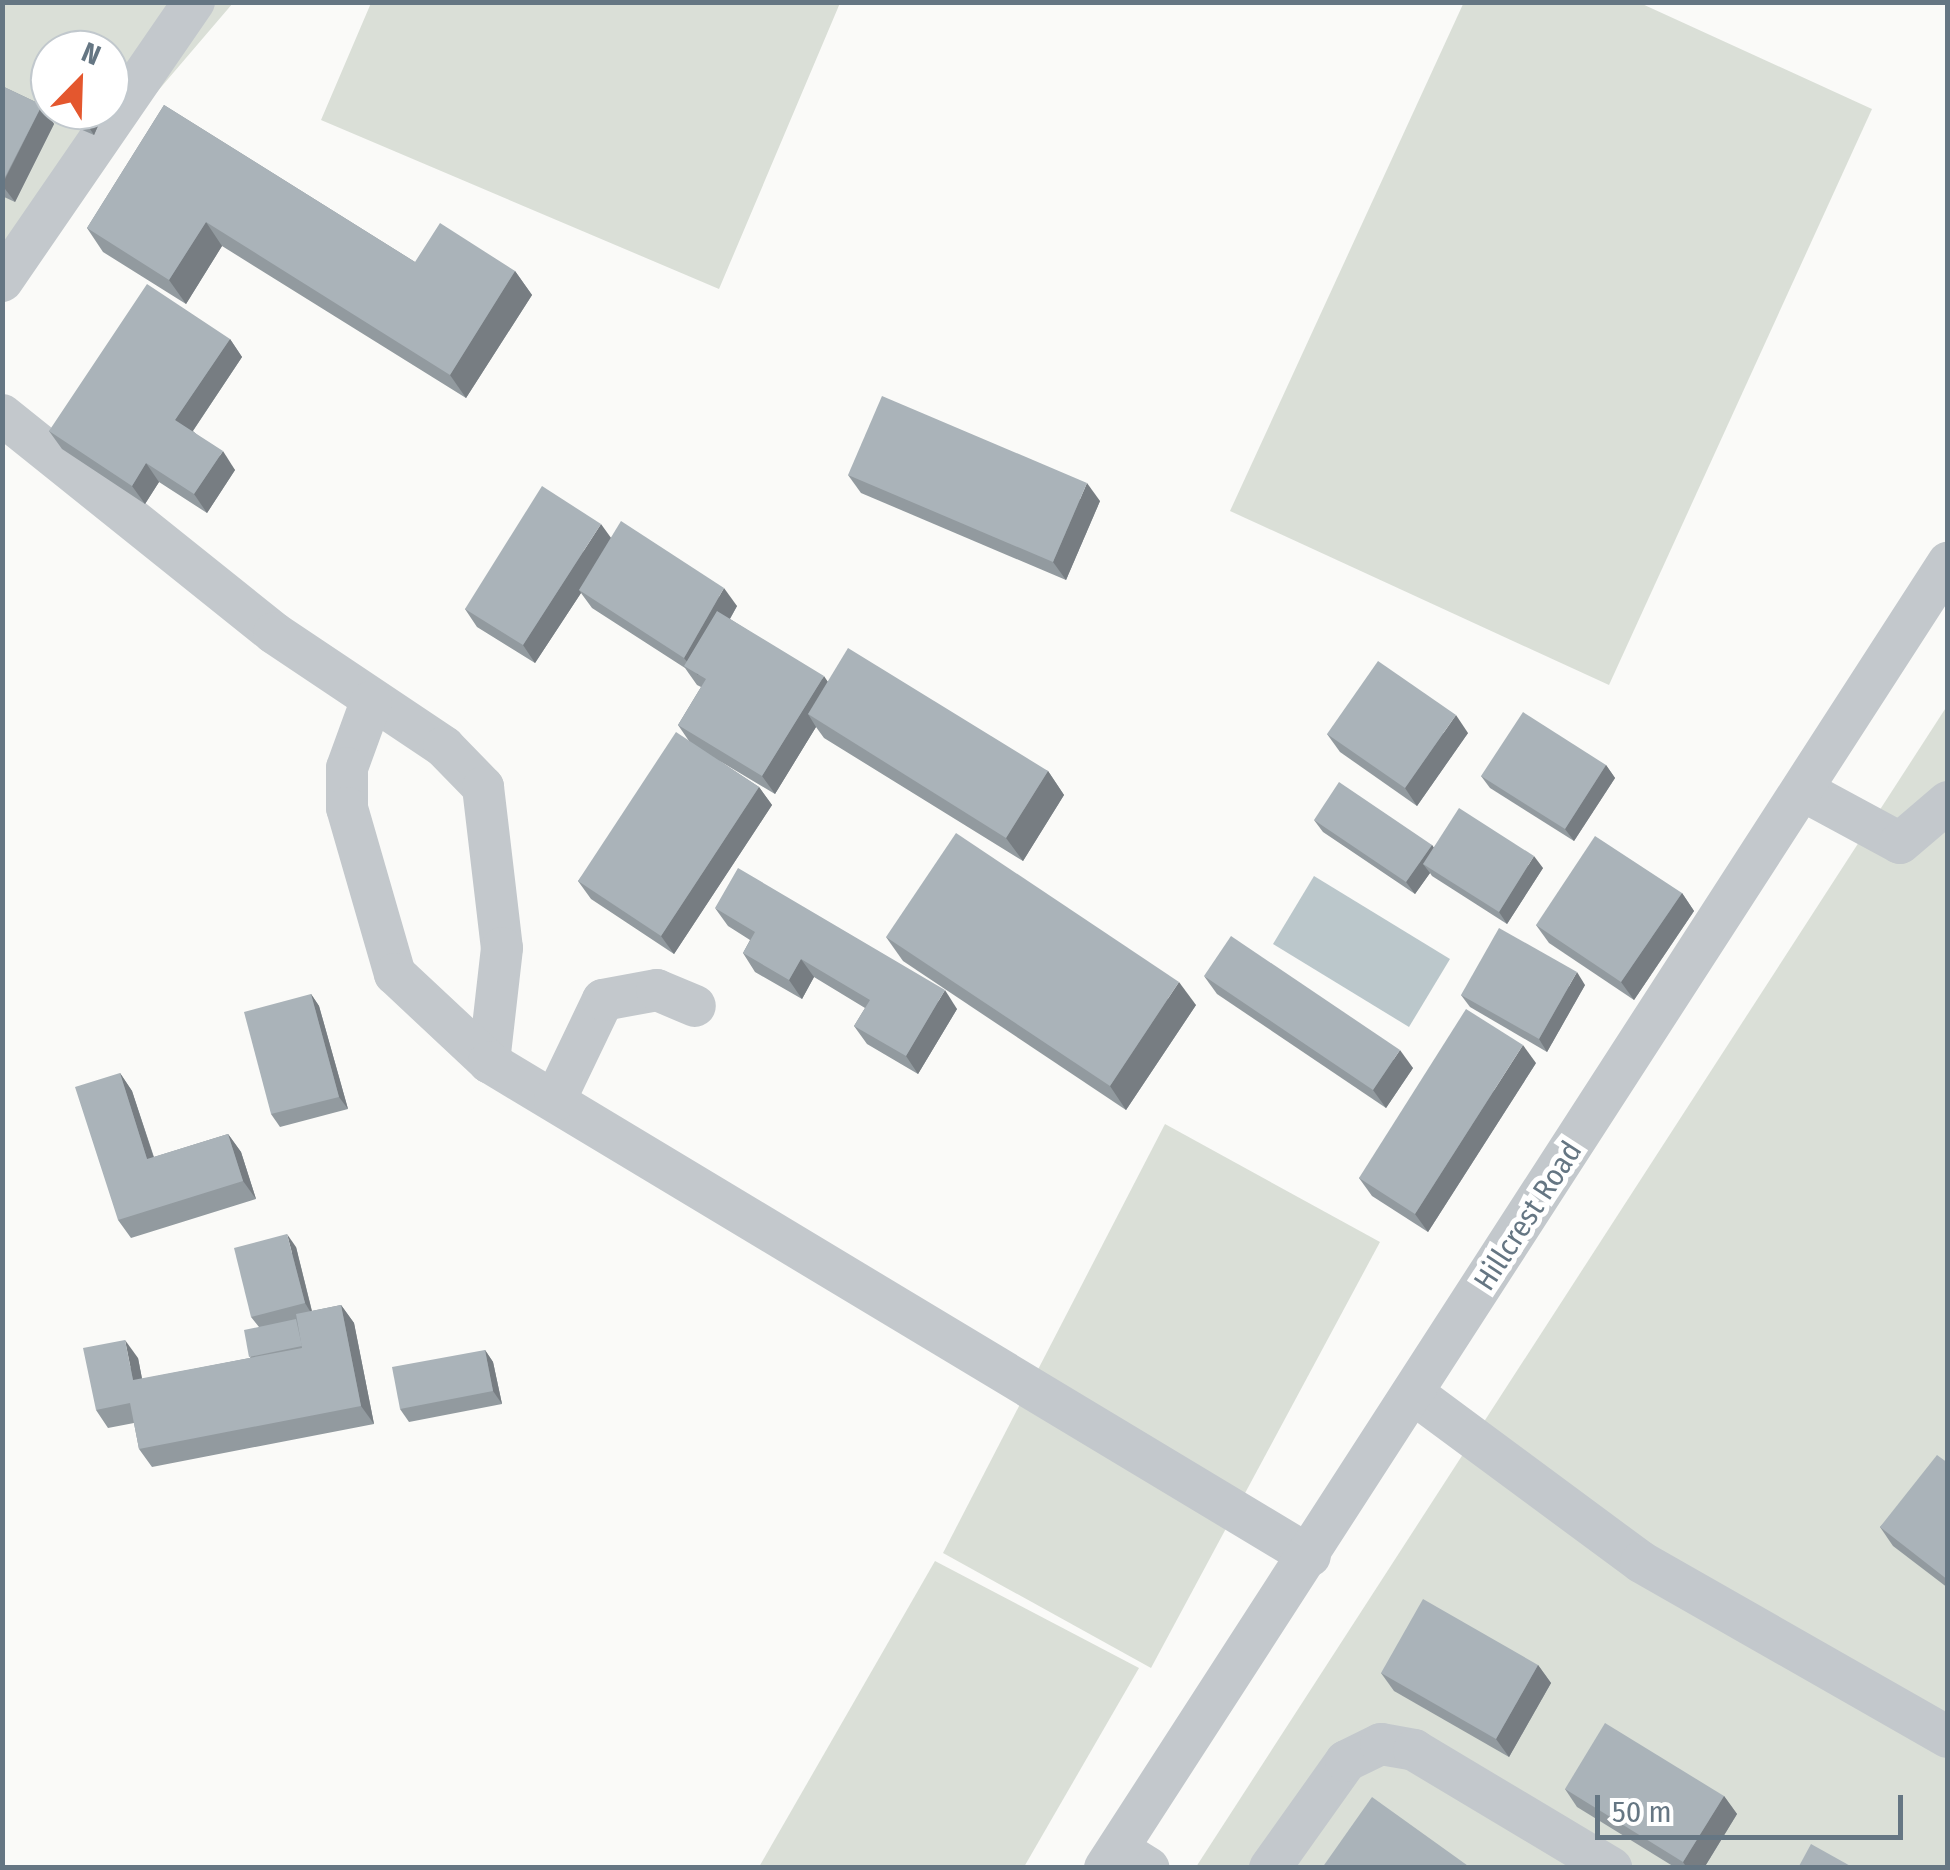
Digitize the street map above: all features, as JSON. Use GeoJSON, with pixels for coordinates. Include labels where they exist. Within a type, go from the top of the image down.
{"type":"FeatureCollection","features":[{"type":"Feature","properties":{"kind":"street"},"geometry":{"type":"LineString","coordinates":[[2,281],[194,2]]}},
{"type":"Feature","properties":{"kind":"street"},"geometry":{"type":"LineString","coordinates":[[2,415],[371,702],[444,747],[483,787],[502,948],[489,1062]]}},
{"type":"Feature","properties":{"kind":"street","name":"Hillcrest Road"},"geometry":{"type":"LineString","coordinates":[[1124,1861],[1310,1556],[1948,562]]}},
{"type":"Feature","properties":{"kind":"street"},"geometry":{"type":"LineString","coordinates":[[371,702],[346,768],[347,808],[395,974],[489,1062],[912,1303],[1310,1556]]}},
{"type":"Feature","properties":{"kind":"street"},"geometry":{"type":"LineString","coordinates":[[1802,790],[1900,843],[1948,802]]}},
{"type":"Feature","properties":{"kind":"street"},"geometry":{"type":"LineString","coordinates":[[554,1100],[603,1000],[657,990],[695,1006]]}},
{"type":"Feature","properties":{"kind":"street"},"geometry":{"type":"LineString","coordinates":[[1414,1394],[1642,1562],[1948,1737]]}},
{"type":"Feature","properties":{"kind":"street"},"geometry":{"type":"LineString","coordinates":[[1270,1868],[1346,1760],[1381,1744],[1414,1750],[1612,1868]]}},
{"type":"Feature","properties":{"kind":"shaded area"},"geometry":{"type":"Polygon","coordinates":[[[371,2],[840,3],[719,289],[321,120],[371,2]]]}},
{"type":"Feature","properties":{"kind":"shaded area"},"geometry":{"type":"Polygon","coordinates":[[[1464,2],[1640,3],[1872,109],[1609,685],[1230,511],[1464,2]]]}},
{"type":"Feature","properties":{"kind":"shaded area"},"geometry":{"type":"Polygon","coordinates":[[[3,3],[233,3],[130,123],[130,30],[30,30],[30,130],[124,130],[3,272],[3,3]]]}},
{"type":"Feature","properties":{"kind":"shaded area"},"geometry":{"type":"Polygon","coordinates":[[[1947,706],[1947,1867],[1196,1867],[1947,706]]]}},
{"type":"Feature","properties":{"kind":"shaded area"},"geometry":{"type":"Polygon","coordinates":[[[1314,876],[1450,959],[1409,1027],[1273,944],[1314,876]]]}},
{"type":"Feature","properties":{"kind":"shaded area"},"geometry":{"type":"Polygon","coordinates":[[[1165,1124],[1380,1242],[1151,1668],[943,1553],[1165,1124]]]}},
{"type":"Feature","properties":{"kind":"shaded area"},"geometry":{"type":"Polygon","coordinates":[[[935,1561],[1139,1668],[1024,1867],[759,1867],[935,1561]]]}},
{"type":"Feature","properties":{"kind":"building"},"geometry":{"type":"Polygon","coordinates":[[[2,86],[30,99],[30,128],[2,183],[2,86]]]}},
{"type":"Feature","properties":{"kind":"building"},"geometry":{"type":"Polygon","coordinates":[[[164,105],[415,262],[440,223],[515,271],[450,375],[206,222],[169,280],[87,228],[164,105]]]}},
{"type":"Feature","properties":{"kind":"building"},"geometry":{"type":"Polygon","coordinates":[[[147,284],[230,339],[175,420],[223,451],[194,494],[146,463],[132,486],[49,431],[147,284]]]}},
{"type":"Feature","properties":{"kind":"building"},"geometry":{"type":"Polygon","coordinates":[[[882,396],[1087,483],[1053,562],[848,475],[882,396]]]}},
{"type":"Feature","properties":{"kind":"building"},"geometry":{"type":"Polygon","coordinates":[[[542,486],[601,524],[523,645],[465,609],[542,486]]]}},
{"type":"Feature","properties":{"kind":"building"},"geometry":{"type":"Polygon","coordinates":[[[621,521],[724,588],[684,658],[579,590],[621,521]]]}},
{"type":"Feature","properties":{"kind":"building"},"geometry":{"type":"Polygon","coordinates":[[[717,611],[824,676],[762,776],[678,725],[706,679],[684,666],[717,611]]]}},
{"type":"Feature","properties":{"kind":"building"},"geometry":{"type":"Polygon","coordinates":[[[848,648],[1048,771],[1006,838],[808,714],[848,648]]]}},
{"type":"Feature","properties":{"kind":"building"},"geometry":{"type":"Polygon","coordinates":[[[1378,661],[1456,715],[1405,788],[1327,734],[1378,661]]]}},
{"type":"Feature","properties":{"kind":"building"},"geometry":{"type":"Polygon","coordinates":[[[1523,712],[1606,765],[1565,829],[1481,776],[1523,712]]]}},
{"type":"Feature","properties":{"kind":"building"},"geometry":{"type":"Polygon","coordinates":[[[676,732],[759,787],[661,936],[578,881],[676,732]]]}},
{"type":"Feature","properties":{"kind":"building"},"geometry":{"type":"Polygon","coordinates":[[[1339,782],[1432,845],[1406,882],[1314,820],[1339,782]]]}},
{"type":"Feature","properties":{"kind":"building"},"geometry":{"type":"Polygon","coordinates":[[[1459,808],[1534,856],[1499,912],[1423,864],[1459,808]]]}},
{"type":"Feature","properties":{"kind":"building"},"geometry":{"type":"Polygon","coordinates":[[[956,833],[1179,982],[1110,1086],[886,937],[956,833]]]}},
{"type":"Feature","properties":{"kind":"building"},"geometry":{"type":"Polygon","coordinates":[[[1595,836],[1682,893],[1621,982],[1536,925],[1595,836]]]}},
{"type":"Feature","properties":{"kind":"building"},"geometry":{"type":"Polygon","coordinates":[[[738,868],[945,990],[906,1056],[854,1026],[870,1000],[801,959],[789,980],[743,953],[755,932],[715,908],[738,868]]]}},
{"type":"Feature","properties":{"kind":"building"},"geometry":{"type":"Polygon","coordinates":[[[1499,928],[1577,972],[1539,1039],[1461,995],[1499,928]]]}},
{"type":"Feature","properties":{"kind":"building"},"geometry":{"type":"Polygon","coordinates":[[[1231,936],[1400,1050],[1373,1090],[1204,976],[1231,936]]]}},
{"type":"Feature","properties":{"kind":"building"},"geometry":{"type":"Polygon","coordinates":[[[311,994],[339,1097],[271,1114],[244,1012],[311,994]]]}},
{"type":"Feature","properties":{"kind":"building"},"geometry":{"type":"Polygon","coordinates":[[[1466,1009],[1523,1045],[1415,1214],[1359,1178],[1466,1009]]]}},
{"type":"Feature","properties":{"kind":"building"},"geometry":{"type":"Polygon","coordinates":[[[120,1073],[147,1159],[228,1134],[243,1181],[118,1220],[75,1087],[120,1073]]]}},
{"type":"Feature","properties":{"kind":"building"},"geometry":{"type":"Polygon","coordinates":[[[287,1234],[305,1303],[251,1317],[234,1248],[287,1234]]]}},
{"type":"Feature","properties":{"kind":"building"},"geometry":{"type":"Polygon","coordinates":[[[341,1305],[361,1406],[139,1449],[130,1403],[96,1410],[83,1348],[125,1340],[133,1380],[302,1348],[296,1314],[341,1305]]]}},
{"type":"Feature","properties":{"kind":"building"},"geometry":{"type":"Polygon","coordinates":[[[296,1319],[302,1346],[249,1357],[244,1330],[296,1319]]]}},
{"type":"Feature","properties":{"kind":"building"},"geometry":{"type":"Polygon","coordinates":[[[485,1350],[493,1391],[400,1409],[392,1367],[485,1350]]]}},
{"type":"Feature","properties":{"kind":"building"},"geometry":{"type":"Polygon","coordinates":[[[1937,1455],[1948,1463],[1948,1580],[1880,1527],[1937,1455]]]}},
{"type":"Feature","properties":{"kind":"building"},"geometry":{"type":"Polygon","coordinates":[[[1423,1599],[1538,1665],[1496,1739],[1381,1673],[1423,1599]]]}},
{"type":"Feature","properties":{"kind":"building"},"geometry":{"type":"Polygon","coordinates":[[[1605,1723],[1724,1796],[1683,1862],[1565,1789],[1605,1723]]]}},
{"type":"Feature","properties":{"kind":"building"},"geometry":{"type":"Polygon","coordinates":[[[1372,1797],[1471,1868],[1322,1868],[1372,1797]]]}},
{"type":"Feature","properties":{"kind":"building"},"geometry":{"type":"Polygon","coordinates":[[[1811,1844],[1854,1868],[1798,1868],[1811,1844]]]}}]}
